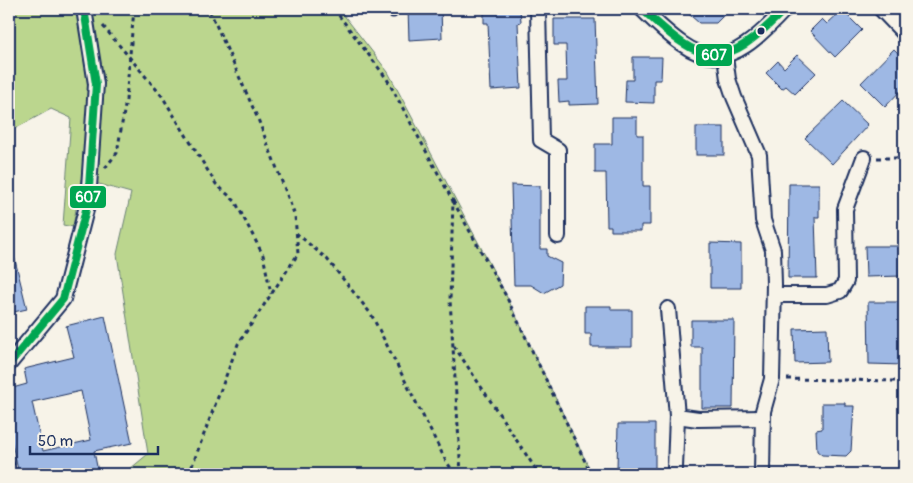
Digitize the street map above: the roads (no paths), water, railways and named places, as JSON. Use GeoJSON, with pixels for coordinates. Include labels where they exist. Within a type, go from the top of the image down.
{"type":"FeatureCollection","features":[{"type":"Feature","properties":{"kind":"street"},"geometry":{"type":"LineString","coordinates":[[9,364],[63,299],[88,202],[96,84],[84,9]]}},
{"type":"Feature","properties":{"kind":"street"},"geometry":{"type":"LineString","coordinates":[[538,9],[541,140],[558,150],[558,236]]}},
{"type":"Feature","properties":{"kind":"street"},"geometry":{"type":"LineString","coordinates":[[642,9],[670,36],[689,50],[712,57],[725,57],[750,44],[785,9]]}},
{"type":"Feature","properties":{"kind":"street"},"geometry":{"type":"LineString","coordinates":[[881,9],[904,33]]}},
{"type":"Feature","properties":{"kind":"street"},"geometry":{"type":"LineString","coordinates":[[725,57],[728,79],[734,97],[759,155],[763,220],[773,250],[772,379],[766,398],[763,418],[762,474]]}},
{"type":"Feature","properties":{"kind":"street"},"geometry":{"type":"LineString","coordinates":[[774,295],[827,296],[840,291],[846,281],[846,209],[864,158]]}},
{"type":"Feature","properties":{"kind":"street"},"geometry":{"type":"LineString","coordinates":[[668,309],[677,416],[675,468]]}},
{"type":"Feature","properties":{"kind":"street"},"geometry":{"type":"LineString","coordinates":[[677,416],[698,419],[763,418]]}}]}
